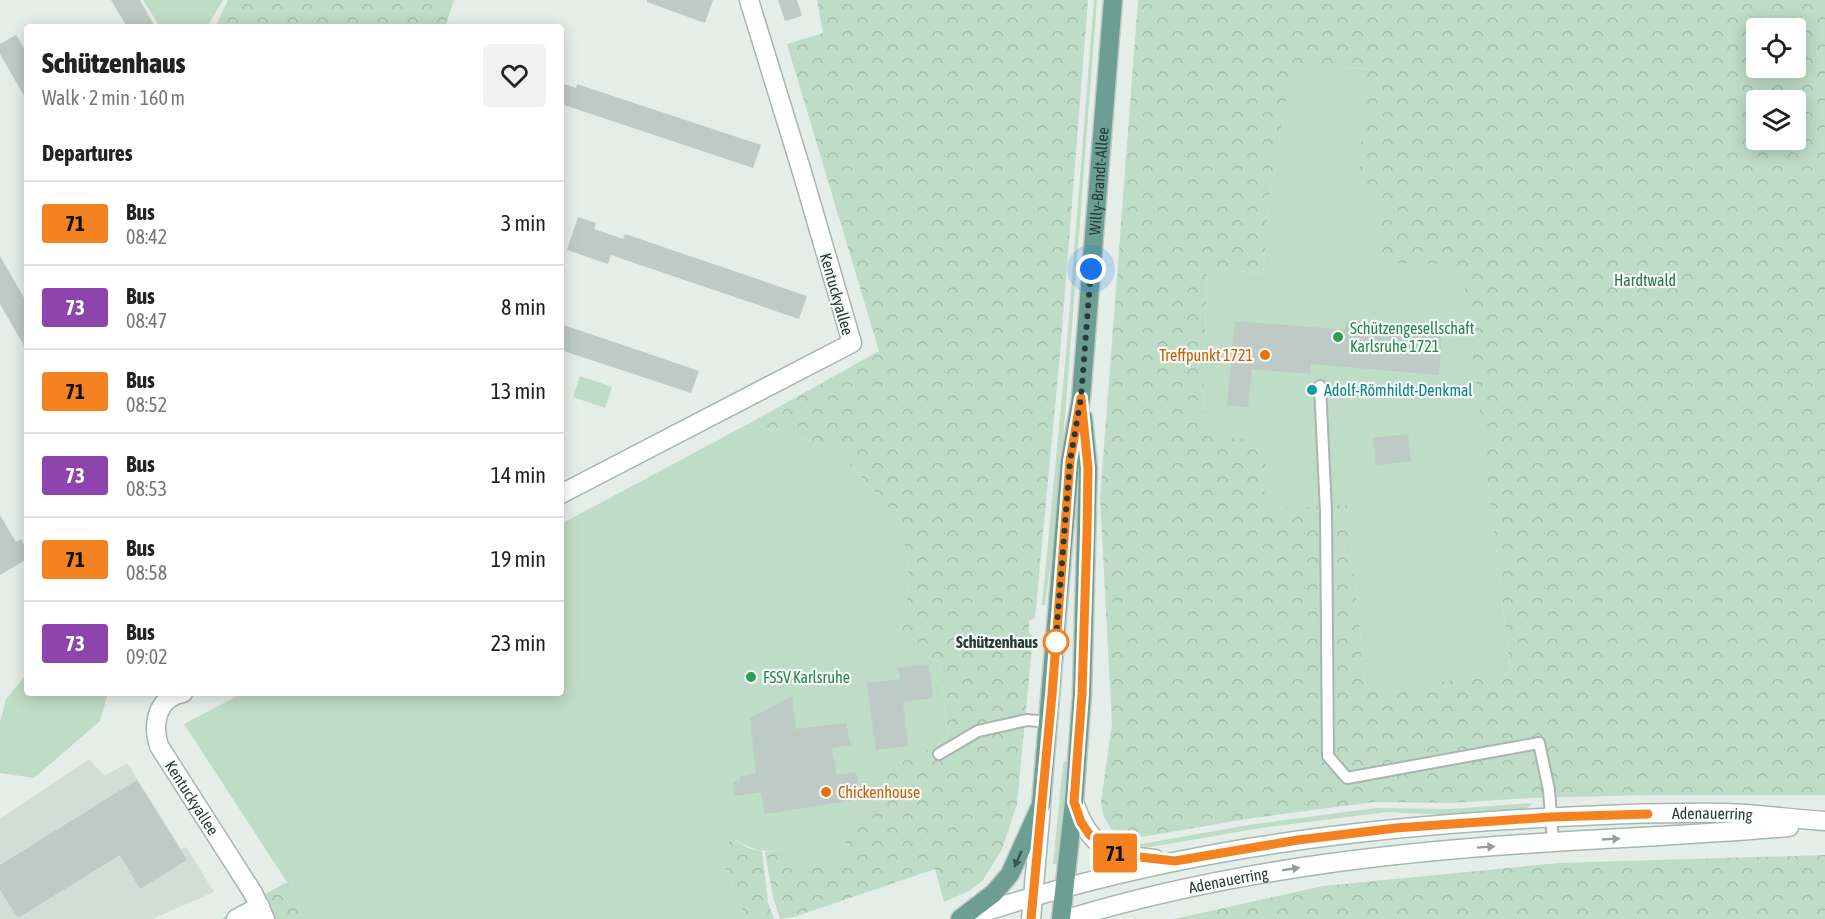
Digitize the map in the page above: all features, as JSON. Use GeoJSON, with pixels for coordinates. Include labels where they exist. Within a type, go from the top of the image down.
{"type":"FeatureCollection","features":[{"type":"Feature","properties":{"kind":"main road","name":"Kentuckyallee"},"geometry":{"type":"LineString","coordinates":[[564,492],[852,343],[749,0]]}},
{"type":"Feature","properties":{"kind":"main road","name":"Willy-Brandt-Allee"},"geometry":{"type":"LineString","coordinates":[[1031,919],[1070,461],[1081,398],[1113,0]]}},
{"type":"Feature","properties":{"kind":"main road","name":"Willy-Brandt-Allee"},"geometry":{"type":"LineString","coordinates":[[1061,919],[1074,802],[1082,694],[1088,468],[1081,398]]}},
{"type":"Feature","properties":{"kind":"main road","name":"Kentuckyallee"},"geometry":{"type":"LineString","coordinates":[[174,696],[163,704],[157,716],[156,734],[159,746],[262,913],[236,919]]}},
{"type":"Feature","properties":{"kind":"main road"},"geometry":{"type":"LineString","coordinates":[[1074,802],[1081,822],[1089,834],[1111,851],[1134,858],[1175,861]]}},
{"type":"Feature","properties":{"kind":"main road"},"geometry":{"type":"LineString","coordinates":[[962,919],[984,902],[1010,874],[1041,805]]}},
{"type":"Feature","properties":{"kind":"main road","name":"Adenauerring"},"geometry":{"type":"LineString","coordinates":[[962,919],[1094,879],[1175,861],[1298,840],[1396,828],[1551,817],[1728,813],[1825,823]]}},
{"type":"Feature","properties":{"kind":"main road","name":"Adenauerring"},"geometry":{"type":"LineString","coordinates":[[1067,919],[1131,901],[1231,879],[1325,864],[1427,852],[1731,832],[1825,823]]}},
{"type":"Feature","properties":{"kind":"main road"},"geometry":{"type":"LineString","coordinates":[[1108,919],[1131,901]]}},
{"type":"Feature","properties":{"kind":"lane"},"geometry":{"type":"LineString","coordinates":[[1320,386],[1326,513],[1328,756],[1347,778],[1539,743],[1549,790],[1553,842]]}},
{"type":"Feature","properties":{"kind":"lane"},"geometry":{"type":"LineString","coordinates":[[939,754],[978,731],[1027,720],[1049,722]]}},
{"type":"Feature","properties":{"kind":"shaded area"},"geometry":{"type":"Polygon","coordinates":[[[89,759],[105,776],[127,763],[181,849],[186,847],[214,892],[152,919],[0,919],[0,819],[89,759]]]}},
{"type":"Feature","properties":{"kind":"green space"},"geometry":{"type":"Polygon","coordinates":[[[143,0],[223,0],[209,24],[158,24],[143,0]]]}},
{"type":"Feature","properties":{"kind":"green space"},"geometry":{"type":"Polygon","coordinates":[[[228,0],[454,0],[446,24],[216,24],[228,0]]]}},
{"type":"Feature","properties":{"kind":"green space"},"geometry":{"type":"Polygon","coordinates":[[[817,0],[1088,0],[1060,354],[1035,618],[1029,621],[1029,633],[1033,636],[1017,804],[1002,849],[983,880],[969,891],[944,902],[935,869],[794,917],[780,919],[773,897],[765,852],[786,849],[802,867],[844,859],[846,841],[853,840],[892,766],[948,740],[940,662],[898,642],[910,583],[901,521],[834,447],[748,424],[879,351],[787,44],[823,33],[817,0]]]}},
{"type":"Feature","properties":{"kind":"green space"},"geometry":{"type":"Polygon","coordinates":[[[1094,0],[1097,0],[1058,509],[1045,605],[1042,605],[1066,353],[1094,0]]]}},
{"type":"Feature","properties":{"kind":"green space","name":"Hardtwald"},"geometry":{"type":"Polygon","coordinates":[[[1138,0],[1825,0],[1825,795],[1651,795],[1450,803],[1375,802],[1253,818],[1141,837],[1124,835],[1111,829],[1103,815],[1101,802],[1112,724],[1100,499],[1138,0]],[[1293,62],[1270,193],[1263,274],[1207,267],[1203,413],[1219,435],[1266,443],[1264,509],[1347,505],[1366,690],[1511,674],[1462,265],[1378,262],[1383,211],[1359,175],[1366,69],[1293,62]]]}},
{"type":"Feature","properties":{"kind":"green space","name":"Schützengesellschaft Karlsruhe 1721"},"geometry":{"type":"Polygon","coordinates":[[[1293,61],[1440,78],[1511,674],[1366,691],[1347,506],[1264,509],[1203,413],[1207,267],[1263,274],[1270,193],[1293,61]]]}},
{"type":"Feature","properties":{"kind":"green space"},"geometry":{"type":"Polygon","coordinates":[[[580,376],[612,387],[605,408],[573,397],[580,376]]]}},
{"type":"Feature","properties":{"kind":"green space","name":"FSSV Karlsruhe"},"geometry":{"type":"Polygon","coordinates":[[[748,424],[834,447],[901,521],[910,583],[898,642],[940,662],[948,740],[892,766],[844,859],[802,867],[786,849],[758,850],[732,838],[719,854],[747,919],[306,919],[287,882],[184,724],[237,696],[564,696],[564,522],[748,424]]]}},
{"type":"Feature","properties":{"kind":"green space"},"geometry":{"type":"Polygon","coordinates":[[[24,678],[24,696],[107,696],[100,721],[34,778],[0,773],[0,722],[6,699],[24,678]]]}},
{"type":"Feature","properties":{"kind":"green space"},"geometry":{"type":"Polygon","coordinates":[[[1065,761],[1068,764],[1058,864],[1053,864],[1063,764],[1065,761]]]}},
{"type":"Feature","properties":{"kind":"green space"},"geometry":{"type":"Polygon","coordinates":[[[1533,803],[1527,808],[1516,810],[1444,815],[1388,812],[1261,828],[1138,849],[1124,847],[1113,841],[1142,844],[1254,824],[1376,808],[1450,809],[1533,803]]]}},
{"type":"Feature","properties":{"kind":"green space"},"geometry":{"type":"Polygon","coordinates":[[[732,838],[750,849],[762,851],[768,902],[774,919],[747,919],[719,854],[732,838]]]}},
{"type":"Feature","properties":{"kind":"green space"},"geometry":{"type":"Polygon","coordinates":[[[1825,855],[1825,919],[1174,919],[1323,886],[1558,863],[1825,855]]]}},
{"type":"Feature","properties":{"kind":"green space"},"geometry":{"type":"Polygon","coordinates":[[[287,882],[306,919],[221,919],[287,882]]]}},
{"type":"Feature","properties":{"kind":"building"},"geometry":{"type":"Polygon","coordinates":[[[111,0],[140,0],[153,24],[125,24],[111,0]]]}},
{"type":"Feature","properties":{"kind":"building"},"geometry":{"type":"Polygon","coordinates":[[[647,0],[713,0],[705,23],[647,2],[647,0]]]}},
{"type":"Feature","properties":{"kind":"building"},"geometry":{"type":"Polygon","coordinates":[[[778,0],[797,0],[802,16],[785,21],[778,0]]]}},
{"type":"Feature","properties":{"kind":"building"},"geometry":{"type":"Polygon","coordinates":[[[16,35],[24,48],[24,96],[0,54],[0,44],[16,35]]]}},
{"type":"Feature","properties":{"kind":"building"},"geometry":{"type":"Polygon","coordinates":[[[564,84],[576,88],[577,84],[761,145],[753,168],[564,105],[564,84]]]}},
{"type":"Feature","properties":{"kind":"building"},"geometry":{"type":"Polygon","coordinates":[[[578,217],[596,223],[594,229],[623,239],[625,234],[807,296],[799,319],[611,255],[608,264],[567,250],[578,217]]]}},
{"type":"Feature","properties":{"kind":"building"},"geometry":{"type":"Polygon","coordinates":[[[0,256],[24,298],[24,346],[0,304],[0,256]]]}},
{"type":"Feature","properties":{"kind":"building"},"geometry":{"type":"Polygon","coordinates":[[[1235,321],[1345,330],[1346,322],[1363,323],[1363,333],[1394,335],[1394,330],[1442,334],[1439,375],[1311,364],[1311,374],[1252,369],[1248,407],[1227,405],[1235,321]]]}},
{"type":"Feature","properties":{"kind":"building"},"geometry":{"type":"Polygon","coordinates":[[[564,325],[699,371],[691,393],[564,351],[564,325]]]}},
{"type":"Feature","properties":{"kind":"building"},"geometry":{"type":"Polygon","coordinates":[[[1408,434],[1411,461],[1376,465],[1373,438],[1408,434]]]}},
{"type":"Feature","properties":{"kind":"building"},"geometry":{"type":"Polygon","coordinates":[[[0,515],[16,542],[21,539],[24,544],[24,561],[0,575],[0,515]]]}},
{"type":"Feature","properties":{"kind":"building"},"geometry":{"type":"Polygon","coordinates":[[[929,664],[933,698],[903,702],[908,746],[876,750],[867,683],[900,679],[898,668],[929,664]]]}},
{"type":"Feature","properties":{"kind":"building"},"geometry":{"type":"Polygon","coordinates":[[[792,696],[796,729],[846,723],[851,745],[832,748],[837,775],[856,772],[861,799],[765,814],[761,792],[735,796],[733,782],[740,780],[740,776],[756,773],[750,718],[792,696]]]}},
{"type":"Feature","properties":{"kind":"building"},"geometry":{"type":"Polygon","coordinates":[[[137,780],[187,860],[140,889],[120,855],[18,918],[0,890],[0,865],[137,780]]]}},
{"type":"Feature","properties":{"kind":"bus line","name":"71"},"geometry":{"type":"LineString","coordinates":[[1031,919],[1052,695],[1070,461],[1081,398],[1088,468],[1087,533],[1082,694],[1074,802],[1081,822],[1089,834],[1102,845],[1111,851],[1134,858],[1175,861],[1298,840],[1396,828],[1551,817],[1648,814]]}},
{"type":"Feature","properties":{"kind":"place","name":"Schützengesellschaft Karlsruhe 1721"},"geometry":{"type":"Point","coordinates":[1338,337]}},
{"type":"Feature","properties":{"kind":"place","name":"Treffpunkt 1721"},"geometry":{"type":"Point","coordinates":[1265,355]}},
{"type":"Feature","properties":{"kind":"place","name":"Adolf-Römhildt-Denkmal"},"geometry":{"type":"Point","coordinates":[1312,390]}},
{"type":"Feature","properties":{"kind":"place","name":"Schützenhaus"},"geometry":{"type":"Point","coordinates":[1056,642]}},
{"type":"Feature","properties":{"kind":"place","name":"FSSV Karlsruhe"},"geometry":{"type":"Point","coordinates":[751,677]}},
{"type":"Feature","properties":{"kind":"place","name":"Chickenhouse"},"geometry":{"type":"Point","coordinates":[826,792]}},
{"type":"Feature","properties":{"kind":"route"},"geometry":{"type":"LineString","coordinates":[[1056,642],[1055,651],[1070,461],[1081,398],[1091,269]]}}]}
